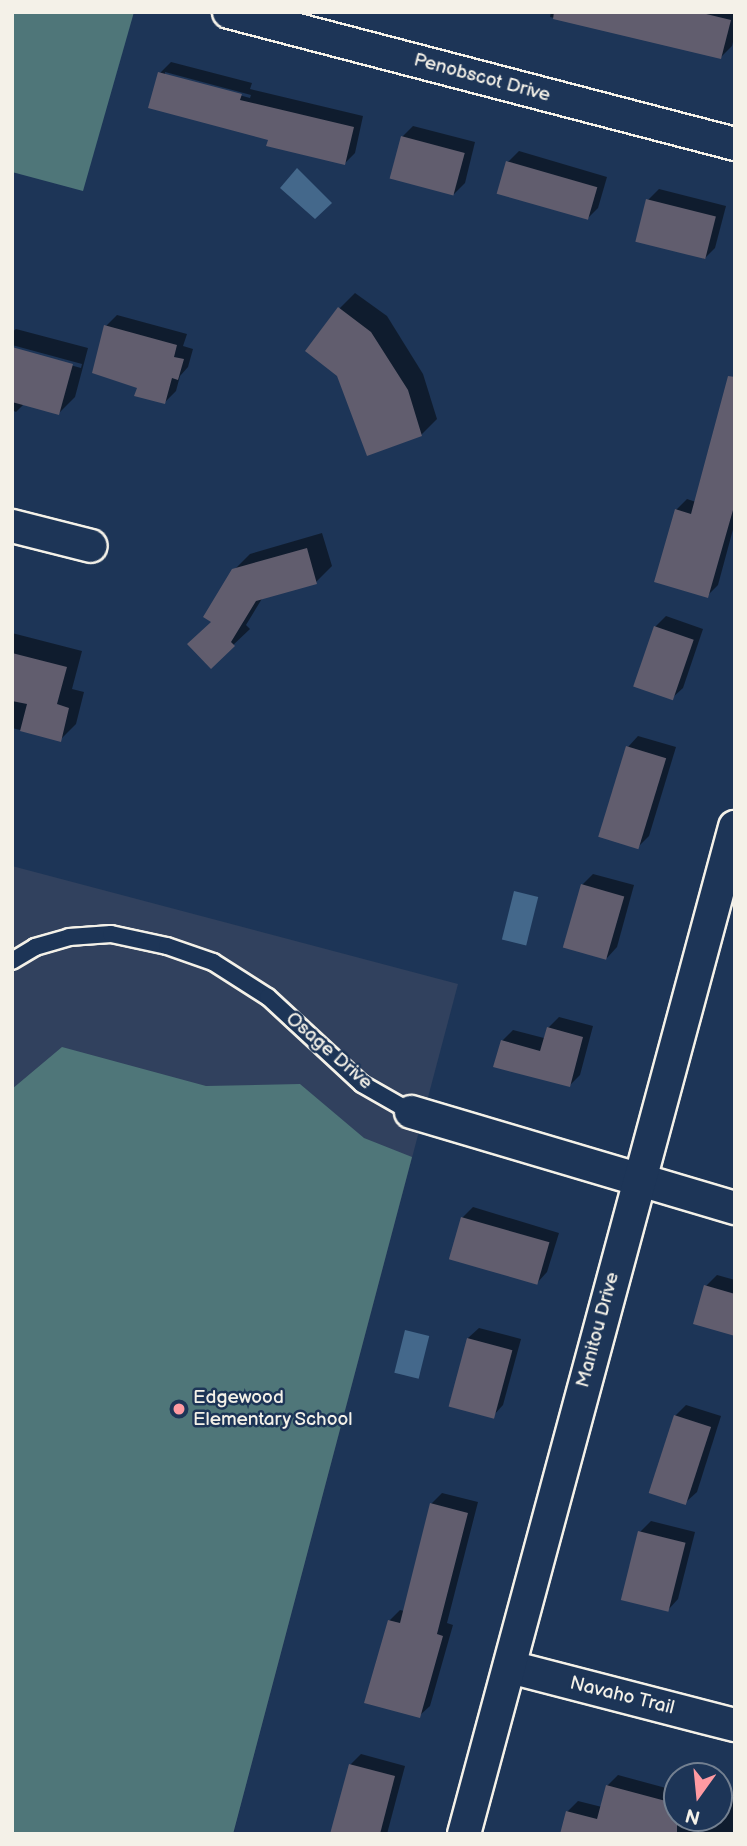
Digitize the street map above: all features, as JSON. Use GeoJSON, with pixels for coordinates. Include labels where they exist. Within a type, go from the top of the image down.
{"type":"FeatureCollection","features":[{"type":"Feature","properties":{"kind":"street","name":"Penobscot Drive"},"geometry":{"type":"LineString","coordinates":[[235,13],[735,144]]}},
{"type":"Feature","properties":{"kind":"street"},"geometry":{"type":"LineString","coordinates":[[12,526],[91,547]]}},
{"type":"Feature","properties":{"kind":"street","name":"Manitou Drive"},"geometry":{"type":"LineString","coordinates":[[464,1834],[637,1180],[735,827]]}},
{"type":"Feature","properties":{"kind":"street","name":"Osage Drive"},"geometry":{"type":"LineString","coordinates":[[411,1112],[735,1208]]}},
{"type":"Feature","properties":{"kind":"street","name":"Navaho Trail"},"geometry":{"type":"LineString","coordinates":[[510,1668],[735,1725]]}},
{"type":"Feature","properties":{"kind":"lane","name":"Osage Drive"},"geometry":{"type":"LineString","coordinates":[[12,961],[35,947],[69,937],[111,934],[167,946],[212,962],[268,997],[362,1084],[411,1112]]}},
{"type":"Feature","properties":{"kind":"shaded area"},"geometry":{"type":"Polygon","coordinates":[[[297,168],[332,203],[315,219],[280,188],[297,168]]]}},
{"type":"Feature","properties":{"kind":"shaded area","name":"Edgewood Elementary School"},"geometry":{"type":"Polygon","coordinates":[[[12,866],[458,984],[233,1834],[12,1834],[12,866]]]}},
{"type":"Feature","properties":{"kind":"shaded area"},"geometry":{"type":"Polygon","coordinates":[[[514,891],[538,897],[526,946],[502,940],[514,891]]]}},
{"type":"Feature","properties":{"kind":"shaded area"},"geometry":{"type":"Polygon","coordinates":[[[405,1330],[429,1336],[419,1379],[394,1373],[405,1330]]]}},
{"type":"Feature","properties":{"kind":"green space"},"geometry":{"type":"Polygon","coordinates":[[[12,12],[134,12],[83,191],[12,172],[12,12]]]}},
{"type":"Feature","properties":{"kind":"green space","name":"Edgewood Elementary School"},"geometry":{"type":"Polygon","coordinates":[[[62,1047],[206,1086],[300,1084],[364,1138],[412,1157],[233,1834],[12,1834],[12,1089],[62,1047]]]}},
{"type":"Feature","properties":{"kind":"building"},"geometry":{"type":"Polygon","coordinates":[[[554,12],[698,12],[731,20],[721,59],[553,19],[554,12]]]}},
{"type":"Feature","properties":{"kind":"building"},"geometry":{"type":"Polygon","coordinates":[[[158,72],[242,94],[240,100],[354,127],[345,165],[266,146],[268,140],[148,108],[158,72]]]}},
{"type":"Feature","properties":{"kind":"building"},"geometry":{"type":"Polygon","coordinates":[[[401,136],[465,153],[453,196],[390,179],[401,136]]]}},
{"type":"Feature","properties":{"kind":"building"},"geometry":{"type":"Polygon","coordinates":[[[506,161],[597,187],[588,220],[497,194],[506,161]]]}},
{"type":"Feature","properties":{"kind":"building"},"geometry":{"type":"Polygon","coordinates":[[[646,199],[716,216],[705,259],[635,242],[646,199]]]}},
{"type":"Feature","properties":{"kind":"building"},"geometry":{"type":"Polygon","coordinates":[[[338,307],[371,332],[408,390],[422,436],[367,456],[337,376],[305,351],[338,307]]]}},
{"type":"Feature","properties":{"kind":"building"},"geometry":{"type":"Polygon","coordinates":[[[104,325],[177,345],[174,357],[184,359],[178,380],[172,378],[165,404],[134,396],[137,388],[92,373],[104,325]]]}},
{"type":"Feature","properties":{"kind":"building"},"geometry":{"type":"Polygon","coordinates":[[[12,347],[73,364],[59,415],[12,402],[12,347]]]}},
{"type":"Feature","properties":{"kind":"building"},"geometry":{"type":"Polygon","coordinates":[[[728,376],[735,377],[735,503],[708,598],[654,582],[675,509],[691,514],[728,376]]]}},
{"type":"Feature","properties":{"kind":"building"},"geometry":{"type":"Polygon","coordinates":[[[307,548],[317,584],[256,601],[231,642],[235,646],[211,669],[187,644],[211,622],[203,617],[232,569],[307,548]]]}},
{"type":"Feature","properties":{"kind":"building"},"geometry":{"type":"Polygon","coordinates":[[[654,626],[694,640],[673,700],[633,687],[654,626]]]}},
{"type":"Feature","properties":{"kind":"building"},"geometry":{"type":"Polygon","coordinates":[[[12,653],[67,667],[57,704],[69,708],[61,742],[20,731],[27,704],[12,701],[12,653]]]}},
{"type":"Feature","properties":{"kind":"building"},"geometry":{"type":"Polygon","coordinates":[[[626,746],[666,758],[638,849],[598,837],[626,746]]]}},
{"type":"Feature","properties":{"kind":"building"},"geometry":{"type":"Polygon","coordinates":[[[581,884],[624,896],[606,960],[563,947],[581,884]]]}},
{"type":"Feature","properties":{"kind":"building"},"geometry":{"type":"Polygon","coordinates":[[[547,1027],[583,1037],[570,1087],[493,1067],[501,1040],[540,1051],[547,1027]]]}},
{"type":"Feature","properties":{"kind":"building"},"geometry":{"type":"Polygon","coordinates":[[[461,1217],[549,1242],[537,1285],[449,1259],[461,1217]]]}},
{"type":"Feature","properties":{"kind":"building"},"geometry":{"type":"Polygon","coordinates":[[[704,1285],[735,1294],[735,1336],[693,1324],[704,1285]]]}},
{"type":"Feature","properties":{"kind":"building"},"geometry":{"type":"Polygon","coordinates":[[[467,1338],[512,1350],[494,1419],[449,1407],[467,1338]]]}},
{"type":"Feature","properties":{"kind":"building"},"geometry":{"type":"Polygon","coordinates":[[[674,1415],[711,1427],[686,1505],[649,1493],[674,1415]]]}},
{"type":"Feature","properties":{"kind":"building"},"geometry":{"type":"Polygon","coordinates":[[[430,1503],[468,1513],[437,1634],[443,1636],[420,1718],[364,1703],[388,1620],[400,1623],[430,1503]]]}},
{"type":"Feature","properties":{"kind":"building"},"geometry":{"type":"Polygon","coordinates":[[[638,1531],[686,1543],[668,1612],[621,1600],[638,1531]]]}},
{"type":"Feature","properties":{"kind":"building"},"geometry":{"type":"Polygon","coordinates":[[[349,1764],[395,1776],[380,1834],[330,1834],[349,1764]]]}},
{"type":"Feature","properties":{"kind":"building"},"geometry":{"type":"Polygon","coordinates":[[[606,1785],[663,1800],[663,1832],[677,1834],[560,1834],[566,1811],[597,1819],[606,1785]]]}},
{"type":"Feature","properties":{"kind":"place","name":"Edgewood Elementary School"},"geometry":{"type":"Point","coordinates":[179,1409]}}]}
